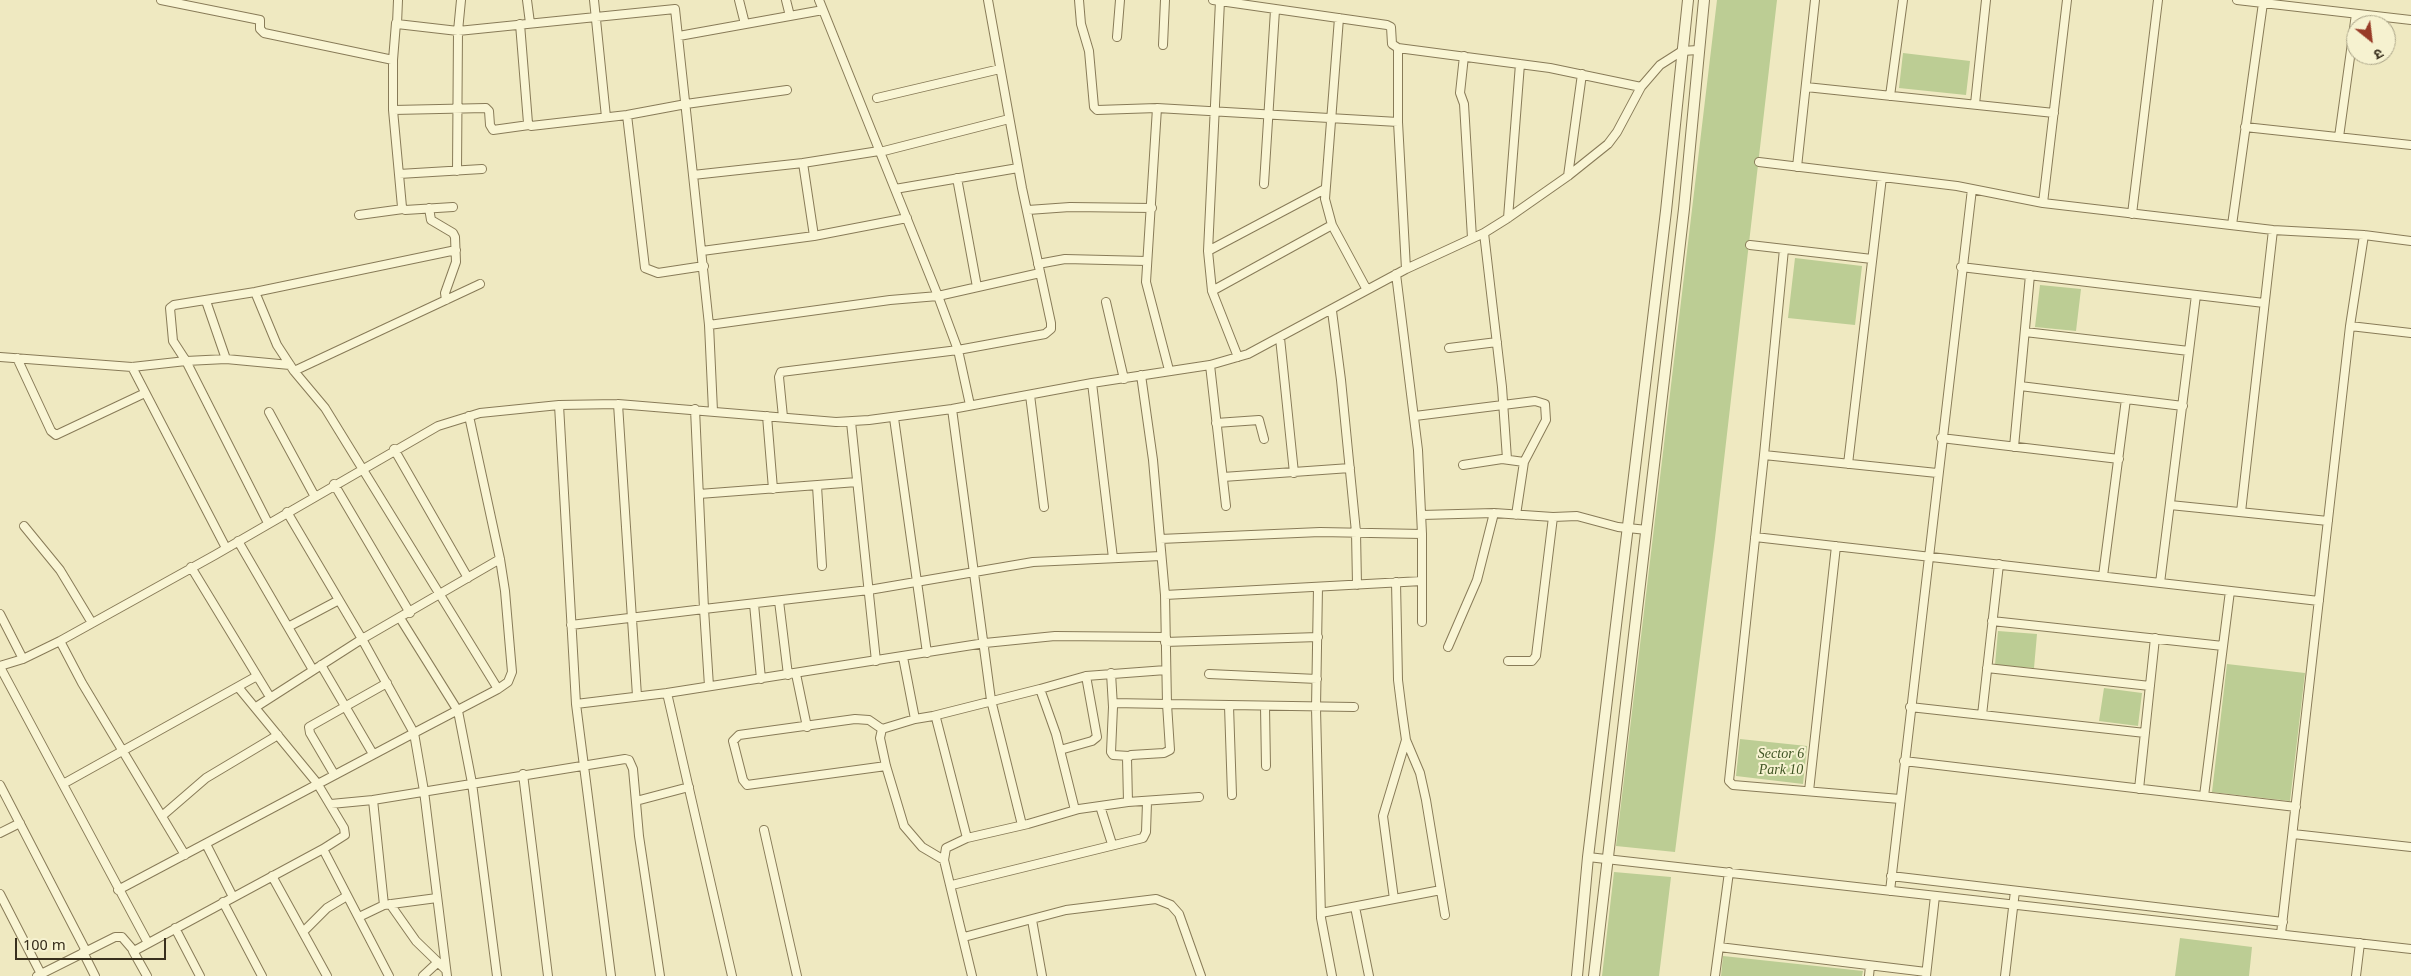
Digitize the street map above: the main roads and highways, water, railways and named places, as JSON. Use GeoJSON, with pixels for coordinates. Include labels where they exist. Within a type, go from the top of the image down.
{"type":"FeatureCollection","features":[{"type":"Feature","properties":{"kind":"park label","name":"Sector 6 Park 10"},"geometry":{"type":"Point","coordinates":[1781,762]}}]}
